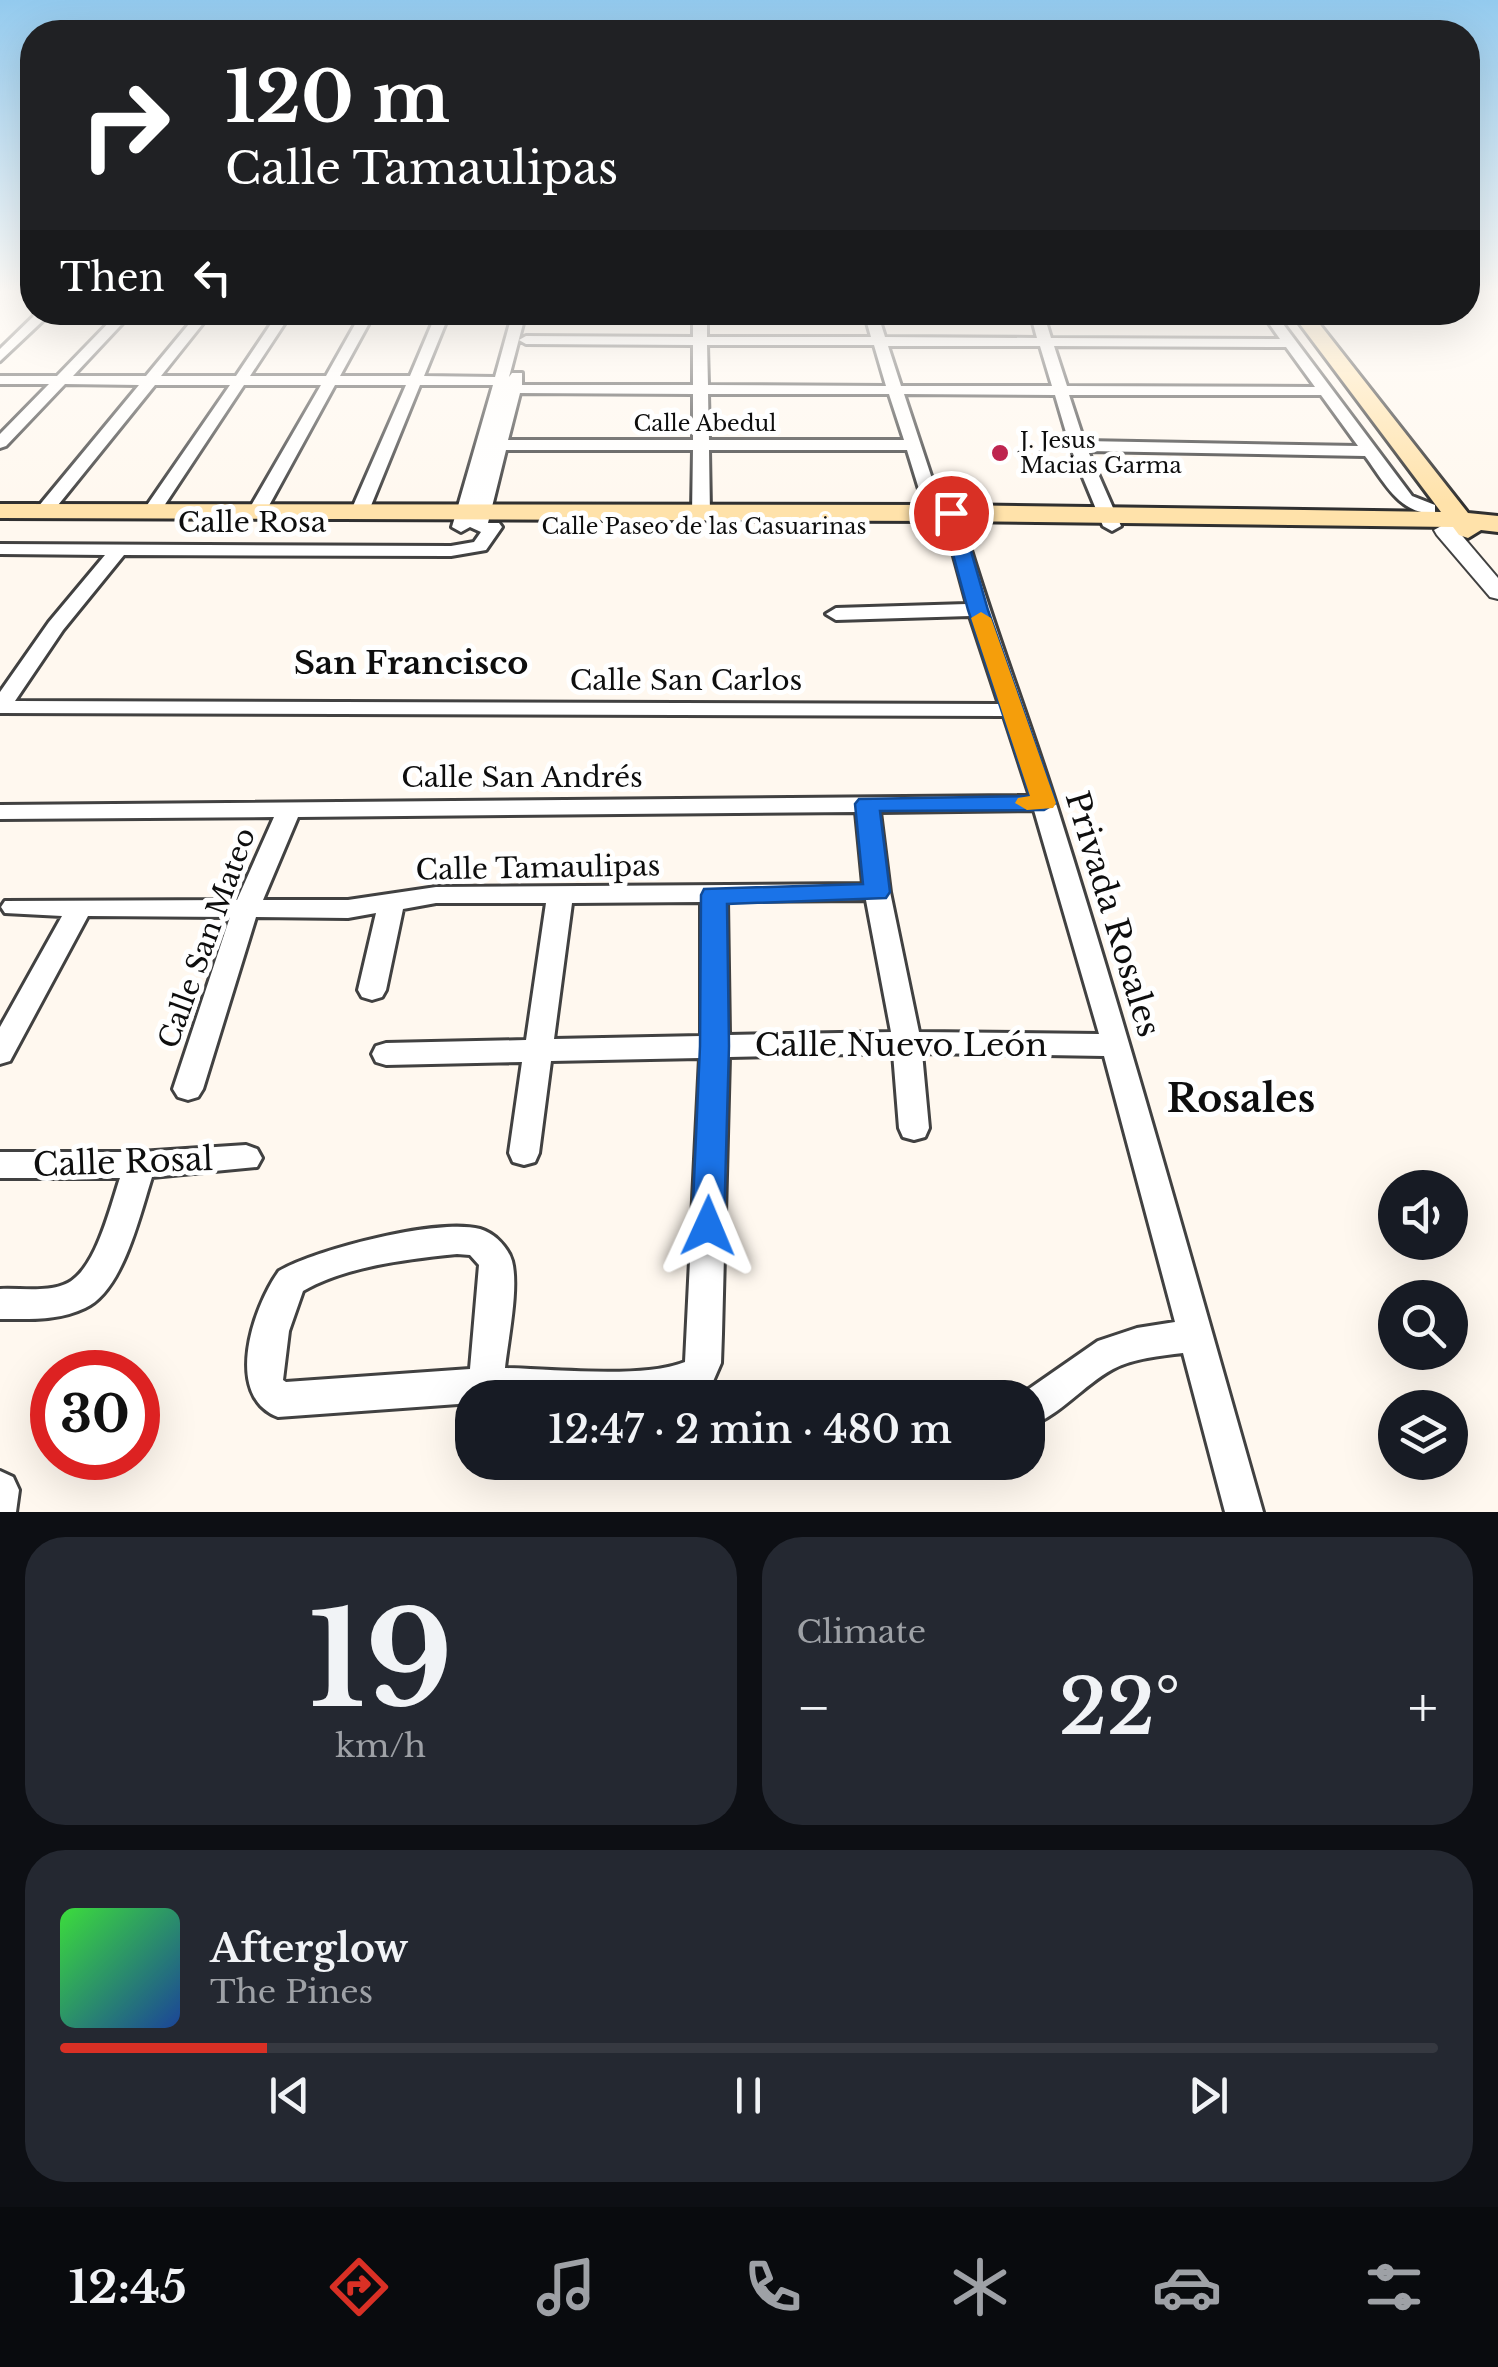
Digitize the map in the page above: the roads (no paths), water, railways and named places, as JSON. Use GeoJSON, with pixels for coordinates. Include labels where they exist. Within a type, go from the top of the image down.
{"type":"FeatureCollection","features":[{"type":"Feature","properties":{"kind":"main road"},"geometry":{"type":"LineString","coordinates":[[1324,363],[1448,521]]}},
{"type":"Feature","properties":{"kind":"main road"},"geometry":{"type":"LineString","coordinates":[[1336,363],[1448,521]]}},
{"type":"Feature","properties":{"kind":"main road","name":"Calle Paseo de las Casuarinas"},"geometry":{"type":"LineString","coordinates":[[0,511],[359,513],[480,526],[701,514],[1498,524]]}},
{"type":"Feature","properties":{"kind":"main road","name":"Calle Paseo de las Casuarinas"},"geometry":{"type":"LineString","coordinates":[[0,523],[480,526],[945,519]]}},
{"type":"Feature","properties":{"kind":"street"},"geometry":{"type":"LineString","coordinates":[[0,443],[77,363]]}},
{"type":"Feature","properties":{"kind":"street"},"geometry":{"type":"LineString","coordinates":[[44,511],[164,363]]}},
{"type":"Feature","properties":{"kind":"street"},"geometry":{"type":"LineString","coordinates":[[152,511],[251,363]]}},
{"type":"Feature","properties":{"kind":"street"},"geometry":{"type":"LineString","coordinates":[[257,511],[339,363]]}},
{"type":"Feature","properties":{"kind":"street"},"geometry":{"type":"LineString","coordinates":[[359,513],[423,363]]}},
{"type":"Feature","properties":{"kind":"street"},"geometry":{"type":"LineString","coordinates":[[480,526],[511,363]]}},
{"type":"Feature","properties":{"kind":"street"},"geometry":{"type":"LineString","coordinates":[[480,526],[500,445],[507,385],[516,363]]}},
{"type":"Feature","properties":{"kind":"street"},"geometry":{"type":"LineString","coordinates":[[700,363],[701,514]]}},
{"type":"Feature","properties":{"kind":"street","name":"Privada Rosales"},"geometry":{"type":"LineString","coordinates":[[886,363],[911,445],[945,519],[1044,803],[1116,1044],[1244,1512]]}},
{"type":"Feature","properties":{"kind":"street"},"geometry":{"type":"LineString","coordinates":[[1053,363],[1078,446],[1109,520]]}},
{"type":"Feature","properties":{"kind":"street"},"geometry":{"type":"LineString","coordinates":[[1304,363],[1406,500],[1448,521],[1498,566]]}},
{"type":"Feature","properties":{"kind":"street"},"geometry":{"type":"LineString","coordinates":[[0,380],[415,382],[700,389],[1325,390]]}},
{"type":"Feature","properties":{"kind":"street","name":"Calle Abedul"},"geometry":{"type":"LineString","coordinates":[[500,445],[911,445]]}},
{"type":"Feature","properties":{"kind":"street"},"geometry":{"type":"LineString","coordinates":[[1078,446],[1369,451]]}},
{"type":"Feature","properties":{"kind":"street"},"geometry":{"type":"LineString","coordinates":[[1448,521],[1498,592]]}},
{"type":"Feature","properties":{"kind":"street","name":"Calle Rosa"},"geometry":{"type":"LineString","coordinates":[[0,549],[451,551],[472,549],[480,526]]}},
{"type":"Feature","properties":{"kind":"street"},"geometry":{"type":"LineString","coordinates":[[0,707],[56,626],[119,549]]}},
{"type":"Feature","properties":{"kind":"street"},"geometry":{"type":"LineString","coordinates":[[836,614],[978,610]]}},
{"type":"Feature","properties":{"kind":"street","name":"Calle San Carlos"},"geometry":{"type":"LineString","coordinates":[[0,707],[1012,710]]}},
{"type":"Feature","properties":{"kind":"street","name":"Calle San Andrés"},"geometry":{"type":"LineString","coordinates":[[0,812],[1044,803]]}},
{"type":"Feature","properties":{"kind":"street"},"geometry":{"type":"LineString","coordinates":[[867,804],[877,892],[907,1042],[914,1128]]}},
{"type":"Feature","properties":{"kind":"street","name":"Calle San Mateo"},"geometry":{"type":"LineString","coordinates":[[188,1089],[246,908],[288,809]]}},
{"type":"Feature","properties":{"kind":"street","name":"Calle Tamaulipas"},"geometry":{"type":"LineString","coordinates":[[14,907],[348,909],[436,895],[877,892]]}},
{"type":"Feature","properties":{"kind":"street"},"geometry":{"type":"LineString","coordinates":[[689,1380],[703,1364],[715,1046],[714,895]]}},
{"type":"Feature","properties":{"kind":"street"},"geometry":{"type":"LineString","coordinates":[[524,1153],[560,896]]}},
{"type":"Feature","properties":{"kind":"street"},"geometry":{"type":"LineString","coordinates":[[372,990],[391,904]]}},
{"type":"Feature","properties":{"kind":"street"},"geometry":{"type":"LineString","coordinates":[[0,1053],[80,907]]}},
{"type":"Feature","properties":{"kind":"street","name":"Calle Nuevo León"},"geometry":{"type":"LineString","coordinates":[[386,1054],[907,1042],[1116,1044]]}},
{"type":"Feature","properties":{"kind":"street","name":"Calle Rosal"},"geometry":{"type":"LineString","coordinates":[[0,1165],[140,1165],[246,1158]]}},
{"type":"Feature","properties":{"kind":"street"},"geometry":{"type":"LineString","coordinates":[[0,1304],[45,1303],[74,1298],[86,1291],[102,1271],[140,1165]]}},
{"type":"Feature","properties":{"kind":"street"},"geometry":{"type":"LineString","coordinates":[[457,1240],[480,1243],[495,1262],[496,1278],[486,1386],[278,1400],[265,1386],[264,1368],[282,1294],[292,1280],[334,1264],[457,1240]]}},
{"type":"Feature","properties":{"kind":"street"},"geometry":{"type":"LineString","coordinates":[[1045,1400],[1090,1364],[1122,1347],[1194,1336]]}},
{"type":"Feature","properties":{"kind":"street"},"geometry":{"type":"LineString","coordinates":[[0,1490],[0,1505]]}},
{"type":"Feature","properties":{"kind":"place","name":"J. Jesus Macias Garma"},"geometry":{"type":"Point","coordinates":[1000,453]}},
{"type":"Feature","properties":{"kind":"district","name":"San Francisco"},"geometry":{"type":"Point","coordinates":[411,663]}},
{"type":"Feature","properties":{"kind":"district","name":"Rosales"},"geometry":{"type":"Point","coordinates":[1241,1098]}}]}
